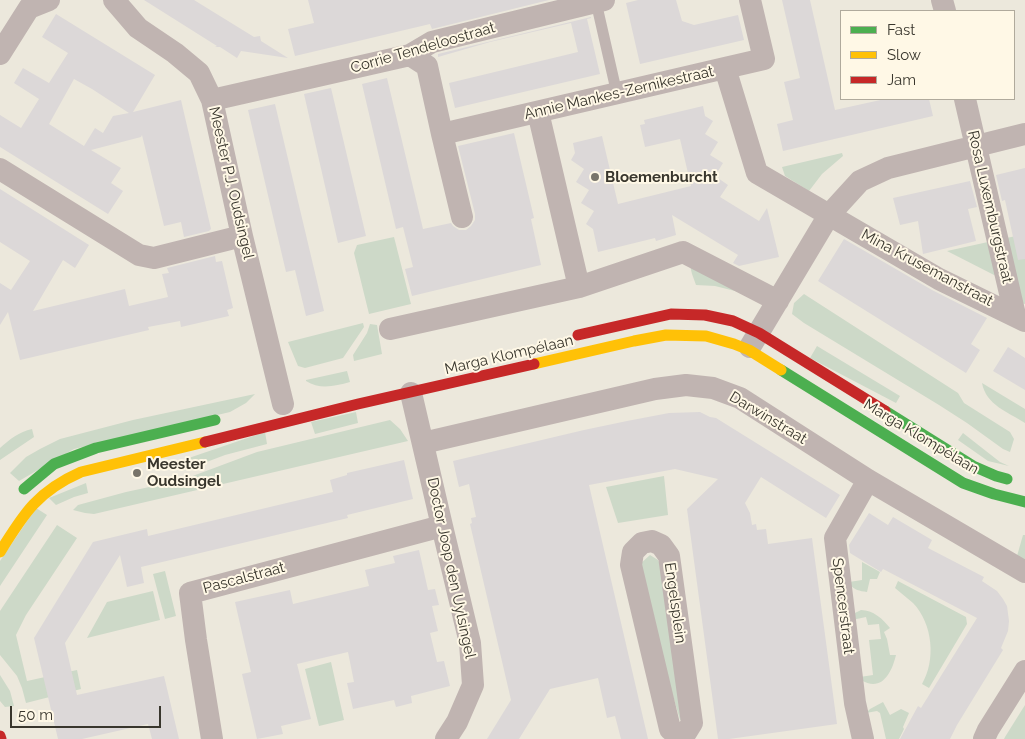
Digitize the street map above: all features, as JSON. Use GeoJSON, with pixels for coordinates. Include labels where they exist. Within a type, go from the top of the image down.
{"type":"FeatureCollection","features":[{"type":"Feature","properties":{"kind":"street"},"geometry":{"type":"LineString","coordinates":[[0,54],[29,8],[48,0]]}},
{"type":"Feature","properties":{"kind":"street","name":"Meester P.J. Oudsingel"},"geometry":{"type":"LineString","coordinates":[[114,0],[138,28],[175,53],[198,74],[212,100],[242,236],[284,409]]}},
{"type":"Feature","properties":{"kind":"street"},"geometry":{"type":"LineString","coordinates":[[725,68],[764,59],[750,0]]}},
{"type":"Feature","properties":{"kind":"street","name":"Corrie Tendeloostraat"},"geometry":{"type":"LineString","coordinates":[[212,100],[410,55],[432,42],[600,1]]}},
{"type":"Feature","properties":{"kind":"street"},"geometry":{"type":"LineString","coordinates":[[410,55],[427,66],[462,216]]}},
{"type":"Feature","properties":{"kind":"street","name":"Annie Mankes-Zernikestraat"},"geometry":{"type":"LineString","coordinates":[[442,134],[725,68],[757,173],[829,215]]}},
{"type":"Feature","properties":{"kind":"street","name":"Rosa Luxemburgstraat"},"geometry":{"type":"LineString","coordinates":[[964,100],[1020,318]]}},
{"type":"Feature","properties":{"kind":"street"},"geometry":{"type":"LineString","coordinates":[[538,112],[579,287]]}},
{"type":"Feature","properties":{"kind":"street"},"geometry":{"type":"LineString","coordinates":[[754,341],[829,215],[860,181],[888,168],[1025,134]]}},
{"type":"Feature","properties":{"kind":"street"},"geometry":{"type":"LineString","coordinates":[[0,168],[139,256],[154,258],[242,236]]}},
{"type":"Feature","properties":{"kind":"street","name":"Mina Krusemanstraat"},"geometry":{"type":"LineString","coordinates":[[829,215],[939,279],[1020,318]]}},
{"type":"Feature","properties":{"kind":"street"},"geometry":{"type":"LineString","coordinates":[[390,329],[579,287],[667,259],[683,252],[778,301]]}},
{"type":"Feature","properties":{"kind":"street","name":"Marga Klompélaan"},"geometry":{"type":"LineString","coordinates":[[566,338],[671,314],[705,315],[733,321],[754,341],[964,482],[994,494],[1025,502]]}},
{"type":"Feature","properties":{"kind":"street","name":"Marga Klompélaan"},"geometry":{"type":"LineString","coordinates":[[0,552],[36,501],[55,486],[81,472],[284,409],[358,404],[410,388],[666,335],[706,336],[734,344],[754,341],[973,466],[996,476],[1019,482]]}},
{"type":"Feature","properties":{"kind":"street","name":"Darwinstraat"},"geometry":{"type":"LineString","coordinates":[[423,443],[646,392],[686,385],[713,388],[740,398],[868,480],[1025,572]]}},
{"type":"Feature","properties":{"kind":"street","name":"Doctor Joop den Uylsingel"},"geometry":{"type":"LineString","coordinates":[[410,388],[470,643],[473,685],[457,722],[446,739]]}},
{"type":"Feature","properties":{"kind":"street"},"geometry":{"type":"LineString","coordinates":[[16,497],[54,464],[88,451],[105,445],[227,417]]}},
{"type":"Feature","properties":{"kind":"street","name":"Spencerstraat"},"geometry":{"type":"LineString","coordinates":[[863,739],[855,703],[835,538],[868,480]]}},
{"type":"Feature","properties":{"kind":"street","name":"Pascalstraat"},"geometry":{"type":"LineString","coordinates":[[212,739],[190,593],[442,526]]}},
{"type":"Feature","properties":{"kind":"street","name":"Engelsplein"},"geometry":{"type":"LineString","coordinates":[[652,542],[661,545],[669,556],[692,723],[682,739],[670,729],[631,565],[633,552],[642,543],[652,542]]}},
{"type":"Feature","properties":{"kind":"street"},"geometry":{"type":"LineString","coordinates":[[984,739],[1025,670]]}},
{"type":"Feature","properties":{"kind":"lane"},"geometry":{"type":"LineString","coordinates":[[600,1],[617,94]]}},
{"type":"Feature","properties":{"kind":"green space"},"geometry":{"type":"Polygon","coordinates":[[[842,153],[843,156],[822,174],[809,191],[785,176],[782,167],[842,153]]]}},
{"type":"Feature","properties":{"kind":"green space"},"geometry":{"type":"Polygon","coordinates":[[[1025,234],[1025,304],[1016,302],[1002,239],[1025,234]]]}},
{"type":"Feature","properties":{"kind":"green space"},"geometry":{"type":"Polygon","coordinates":[[[394,237],[411,304],[369,314],[354,253],[357,245],[394,237]]]}},
{"type":"Feature","properties":{"kind":"green space"},"geometry":{"type":"Polygon","coordinates":[[[988,242],[996,276],[947,251],[988,242]]]}},
{"type":"Feature","properties":{"kind":"green space"},"geometry":{"type":"Polygon","coordinates":[[[688,257],[751,295],[715,286],[696,285],[688,257]]]}},
{"type":"Feature","properties":{"kind":"green space"},"geometry":{"type":"Polygon","coordinates":[[[804,294],[958,393],[964,403],[1010,432],[1014,439],[1010,452],[939,405],[792,314],[794,303],[804,294]]]}},
{"type":"Feature","properties":{"kind":"green space"},"geometry":{"type":"Polygon","coordinates":[[[363,323],[364,327],[343,358],[305,368],[298,366],[288,342],[363,323]]]}},
{"type":"Feature","properties":{"kind":"green space"},"geometry":{"type":"Polygon","coordinates":[[[370,324],[377,325],[382,354],[354,361],[353,355],[367,333],[370,324]]]}},
{"type":"Feature","properties":{"kind":"green space"},"geometry":{"type":"Polygon","coordinates":[[[817,346],[900,396],[896,403],[810,358],[817,346]]]}},
{"type":"Feature","properties":{"kind":"green space"},"geometry":{"type":"Polygon","coordinates":[[[347,371],[350,382],[333,386],[317,386],[306,381],[306,380],[347,371]]]}},
{"type":"Feature","properties":{"kind":"green space"},"geometry":{"type":"Polygon","coordinates":[[[982,383],[1025,409],[1025,423],[993,402],[984,391],[982,383]]]}},
{"type":"Feature","properties":{"kind":"green space"},"geometry":{"type":"Polygon","coordinates":[[[255,394],[246,403],[230,412],[74,449],[19,481],[10,473],[26,457],[60,439],[133,420],[255,394]]]}},
{"type":"Feature","properties":{"kind":"green space"},"geometry":{"type":"Polygon","coordinates":[[[356,412],[358,423],[315,434],[311,422],[356,412]]]}},
{"type":"Feature","properties":{"kind":"green space"},"geometry":{"type":"Polygon","coordinates":[[[390,420],[400,429],[408,441],[94,514],[73,510],[78,505],[182,480],[257,452],[390,420]]]}},
{"type":"Feature","properties":{"kind":"green space"},"geometry":{"type":"Polygon","coordinates":[[[32,429],[34,437],[0,460],[0,448],[15,436],[32,429]]]}},
{"type":"Feature","properties":{"kind":"green space"},"geometry":{"type":"Polygon","coordinates":[[[265,432],[267,444],[225,455],[183,471],[180,461],[265,432]]]}},
{"type":"Feature","properties":{"kind":"green space"},"geometry":{"type":"Polygon","coordinates":[[[963,433],[1000,462],[1009,466],[988,461],[958,440],[963,433]]]}},
{"type":"Feature","properties":{"kind":"green space"},"geometry":{"type":"Polygon","coordinates":[[[664,476],[668,515],[618,523],[606,487],[664,476]]]}},
{"type":"Feature","properties":{"kind":"green space"},"geometry":{"type":"Polygon","coordinates":[[[86,483],[88,493],[56,505],[49,498],[86,483]]]}},
{"type":"Feature","properties":{"kind":"green space"},"geometry":{"type":"Polygon","coordinates":[[[36,508],[47,515],[0,586],[0,561],[36,508]]]}},
{"type":"Feature","properties":{"kind":"green space"},"geometry":{"type":"Polygon","coordinates":[[[57,525],[77,538],[26,615],[16,635],[27,681],[77,670],[81,689],[26,703],[17,676],[0,655],[0,611],[57,525]]]}},
{"type":"Feature","properties":{"kind":"green space"},"geometry":{"type":"Polygon","coordinates":[[[1023,535],[1025,535],[1025,561],[1017,556],[1023,535]]]}},
{"type":"Feature","properties":{"kind":"green space"},"geometry":{"type":"Polygon","coordinates":[[[650,555],[658,560],[663,571],[685,720],[680,720],[661,655],[639,565],[650,555]]]}},
{"type":"Feature","properties":{"kind":"green space"},"geometry":{"type":"Polygon","coordinates":[[[862,562],[880,572],[877,579],[870,579],[867,592],[857,590],[849,584],[849,582],[862,580],[862,562]]]}},
{"type":"Feature","properties":{"kind":"green space"},"geometry":{"type":"Polygon","coordinates":[[[165,571],[176,616],[165,619],[153,574],[165,571]]]}},
{"type":"Feature","properties":{"kind":"green space"},"geometry":{"type":"Polygon","coordinates":[[[898,581],[966,617],[967,624],[929,688],[922,684],[931,653],[925,621],[913,603],[895,588],[898,581]]]}},
{"type":"Feature","properties":{"kind":"green space"},"geometry":{"type":"Polygon","coordinates":[[[153,591],[160,620],[87,638],[107,602],[153,591]]]}},
{"type":"Feature","properties":{"kind":"green space"},"geometry":{"type":"Polygon","coordinates":[[[861,610],[877,616],[890,628],[884,632],[890,655],[896,655],[889,674],[885,679],[875,684],[861,680],[860,677],[873,675],[869,640],[881,639],[879,624],[868,625],[866,617],[852,620],[855,613],[861,610]]]}},
{"type":"Feature","properties":{"kind":"green space"},"geometry":{"type":"Polygon","coordinates":[[[331,662],[344,720],[319,726],[305,669],[331,662]]]}},
{"type":"Feature","properties":{"kind":"green space"},"geometry":{"type":"Polygon","coordinates":[[[0,675],[10,691],[14,706],[5,707],[0,701],[0,675]]]}},
{"type":"Feature","properties":{"kind":"green space"},"geometry":{"type":"Polygon","coordinates":[[[883,702],[890,715],[901,709],[909,713],[899,739],[886,739],[880,713],[877,711],[866,713],[883,702]]]}},
{"type":"Feature","properties":{"kind":"green space"},"geometry":{"type":"Polygon","coordinates":[[[1025,705],[1025,739],[1004,739],[1005,737],[1025,705]]]}},
{"type":"Feature","properties":{"kind":"building"},"geometry":{"type":"Polygon","coordinates":[[[144,0],[194,0],[254,37],[260,36],[261,41],[288,58],[241,51],[237,58],[220,47],[215,47],[217,46],[144,0]]]}},
{"type":"Feature","properties":{"kind":"building"},"geometry":{"type":"Polygon","coordinates":[[[308,0],[549,0],[432,29],[430,24],[295,56],[288,29],[314,23],[308,0]]]}},
{"type":"Feature","properties":{"kind":"building"},"geometry":{"type":"Polygon","coordinates":[[[638,0],[676,0],[682,21],[694,25],[738,15],[744,40],[640,64],[626,3],[638,0]]]}},
{"type":"Feature","properties":{"kind":"building"},"geometry":{"type":"Polygon","coordinates":[[[782,0],[810,0],[835,110],[880,100],[929,100],[933,116],[783,151],[777,124],[793,120],[784,82],[800,78],[782,0]]]}},
{"type":"Feature","properties":{"kind":"building"},"geometry":{"type":"Polygon","coordinates":[[[56,14],[155,75],[133,112],[181,100],[211,229],[209,231],[184,237],[181,222],[164,226],[142,135],[141,137],[91,150],[121,168],[111,183],[123,191],[108,214],[0,147],[0,115],[21,128],[39,99],[14,83],[23,68],[49,83],[68,53],[42,37],[56,14]],[[74,79],[49,124],[84,146],[95,128],[103,133],[113,116],[129,113],[74,79]]]}},
{"type":"Feature","properties":{"kind":"building"},"geometry":{"type":"Polygon","coordinates":[[[591,17],[587,19],[600,74],[455,108],[449,83],[578,52],[571,23],[490,42],[438,57],[438,54],[591,17]]]}},
{"type":"Feature","properties":{"kind":"building"},"geometry":{"type":"Polygon","coordinates":[[[387,78],[423,229],[451,223],[459,230],[466,230],[471,226],[475,220],[475,214],[458,146],[514,133],[534,218],[531,219],[541,265],[412,296],[405,269],[413,267],[403,227],[396,229],[362,84],[387,78]]]}},
{"type":"Feature","properties":{"kind":"building"},"geometry":{"type":"Polygon","coordinates":[[[331,88],[366,236],[338,243],[304,94],[331,88]]]}},
{"type":"Feature","properties":{"kind":"building"},"geometry":{"type":"Polygon","coordinates":[[[275,104],[324,311],[306,316],[295,270],[286,272],[248,110],[275,104]]]}},
{"type":"Feature","properties":{"kind":"building","name":"Bloemenburcht"},"geometry":{"type":"Polygon","coordinates":[[[703,106],[705,116],[713,121],[705,134],[718,142],[710,155],[723,163],[715,176],[728,185],[720,197],[759,221],[767,208],[779,257],[739,266],[733,263],[738,255],[672,215],[676,235],[656,241],[655,238],[598,252],[593,229],[586,224],[594,211],[581,203],[589,190],[576,182],[584,169],[571,160],[575,153],[573,143],[602,136],[618,204],[691,186],[680,139],[645,147],[640,125],[645,124],[644,120],[703,106]]]}},
{"type":"Feature","properties":{"kind":"building"},"geometry":{"type":"Polygon","coordinates":[[[1025,168],[1025,259],[1018,260],[1005,200],[1002,201],[996,175],[1025,168]]]}},
{"type":"Feature","properties":{"kind":"building"},"geometry":{"type":"Polygon","coordinates":[[[970,181],[977,207],[968,209],[976,241],[923,254],[918,221],[900,225],[893,198],[970,181]]]}},
{"type":"Feature","properties":{"kind":"building"},"geometry":{"type":"Polygon","coordinates":[[[0,189],[89,245],[75,268],[63,260],[33,311],[125,289],[129,306],[168,297],[162,274],[169,273],[167,268],[215,256],[216,262],[222,261],[233,308],[227,310],[229,316],[181,327],[180,321],[148,327],[149,330],[20,360],[8,312],[0,325],[0,283],[11,290],[30,261],[0,242],[0,189]]]}},
{"type":"Feature","properties":{"kind":"building"},"geometry":{"type":"Polygon","coordinates":[[[844,239],[932,290],[987,318],[971,344],[980,350],[966,373],[818,281],[844,239]]]}},
{"type":"Feature","properties":{"kind":"building"},"geometry":{"type":"Polygon","coordinates":[[[1008,347],[1025,358],[1025,390],[993,371],[1008,347]]]}},
{"type":"Feature","properties":{"kind":"building"},"geometry":{"type":"Polygon","coordinates":[[[700,412],[716,418],[840,495],[826,518],[761,477],[745,503],[750,513],[752,525],[756,524],[757,530],[766,529],[768,544],[812,538],[837,724],[718,739],[687,509],[718,479],[675,469],[589,485],[648,739],[621,739],[615,716],[607,718],[598,678],[550,689],[519,739],[487,739],[511,700],[470,524],[472,523],[471,518],[476,517],[469,484],[459,487],[453,461],[627,421],[669,413],[700,412]]]}},
{"type":"Feature","properties":{"kind":"building"},"geometry":{"type":"Polygon","coordinates":[[[404,460],[413,499],[347,515],[348,518],[141,567],[144,583],[127,587],[120,555],[65,643],[77,695],[164,676],[179,739],[152,739],[148,724],[82,739],[58,739],[34,638],[93,542],[147,529],[148,536],[333,492],[330,480],[347,475],[347,473],[404,460]]]}},
{"type":"Feature","properties":{"kind":"building"},"geometry":{"type":"Polygon","coordinates":[[[869,513],[888,525],[893,517],[932,540],[928,548],[984,577],[982,581],[997,591],[1007,606],[1009,621],[1008,631],[1001,648],[1003,650],[950,739],[900,739],[918,706],[921,708],[977,618],[883,569],[881,572],[850,553],[849,545],[869,513]]]}},
{"type":"Feature","properties":{"kind":"building"},"geometry":{"type":"Polygon","coordinates":[[[419,550],[428,590],[435,589],[439,605],[432,606],[438,631],[430,633],[437,662],[444,661],[450,686],[411,696],[412,703],[396,707],[394,700],[353,709],[347,683],[354,682],[348,652],[297,664],[311,719],[281,726],[283,734],[257,739],[242,674],[251,672],[235,602],[290,590],[293,604],[369,586],[365,570],[395,563],[393,556],[419,550]]]}},
{"type":"Feature","properties":{"kind":"traffic: fast"},"geometry":{"type":"LineString","coordinates":[[781,370],[963,483],[1025,502]]}},
{"type":"Feature","properties":{"kind":"traffic: fast"},"geometry":{"type":"LineString","coordinates":[[885,411],[973,466],[1007,479]]}},
{"type":"Feature","properties":{"kind":"traffic: fast"},"geometry":{"type":"LineString","coordinates":[[24,489],[54,464],[96,448],[215,420]]}},
{"type":"Feature","properties":{"kind":"traffic: slow"},"geometry":{"type":"LineString","coordinates":[[534,364],[666,335],[706,336],[734,344],[749,350],[781,370]]}},
{"type":"Feature","properties":{"kind":"traffic: slow"},"geometry":{"type":"LineString","coordinates":[[0,552],[33,504],[66,479],[81,472],[205,442]]}},
{"type":"Feature","properties":{"kind":"traffic: jam"},"geometry":{"type":"LineString","coordinates":[[578,335],[671,314],[705,315],[733,321],[759,333],[885,411]]}},
{"type":"Feature","properties":{"kind":"traffic: jam"},"geometry":{"type":"LineString","coordinates":[[205,442],[358,404],[534,364]]}},
{"type":"Feature","properties":{"kind":"place","name":"Bloemenburcht"},"geometry":{"type":"Point","coordinates":[595,177]}},
{"type":"Feature","properties":{"kind":"place","name":"Meester Oudsingel"},"geometry":{"type":"Point","coordinates":[137,473]}}]}
